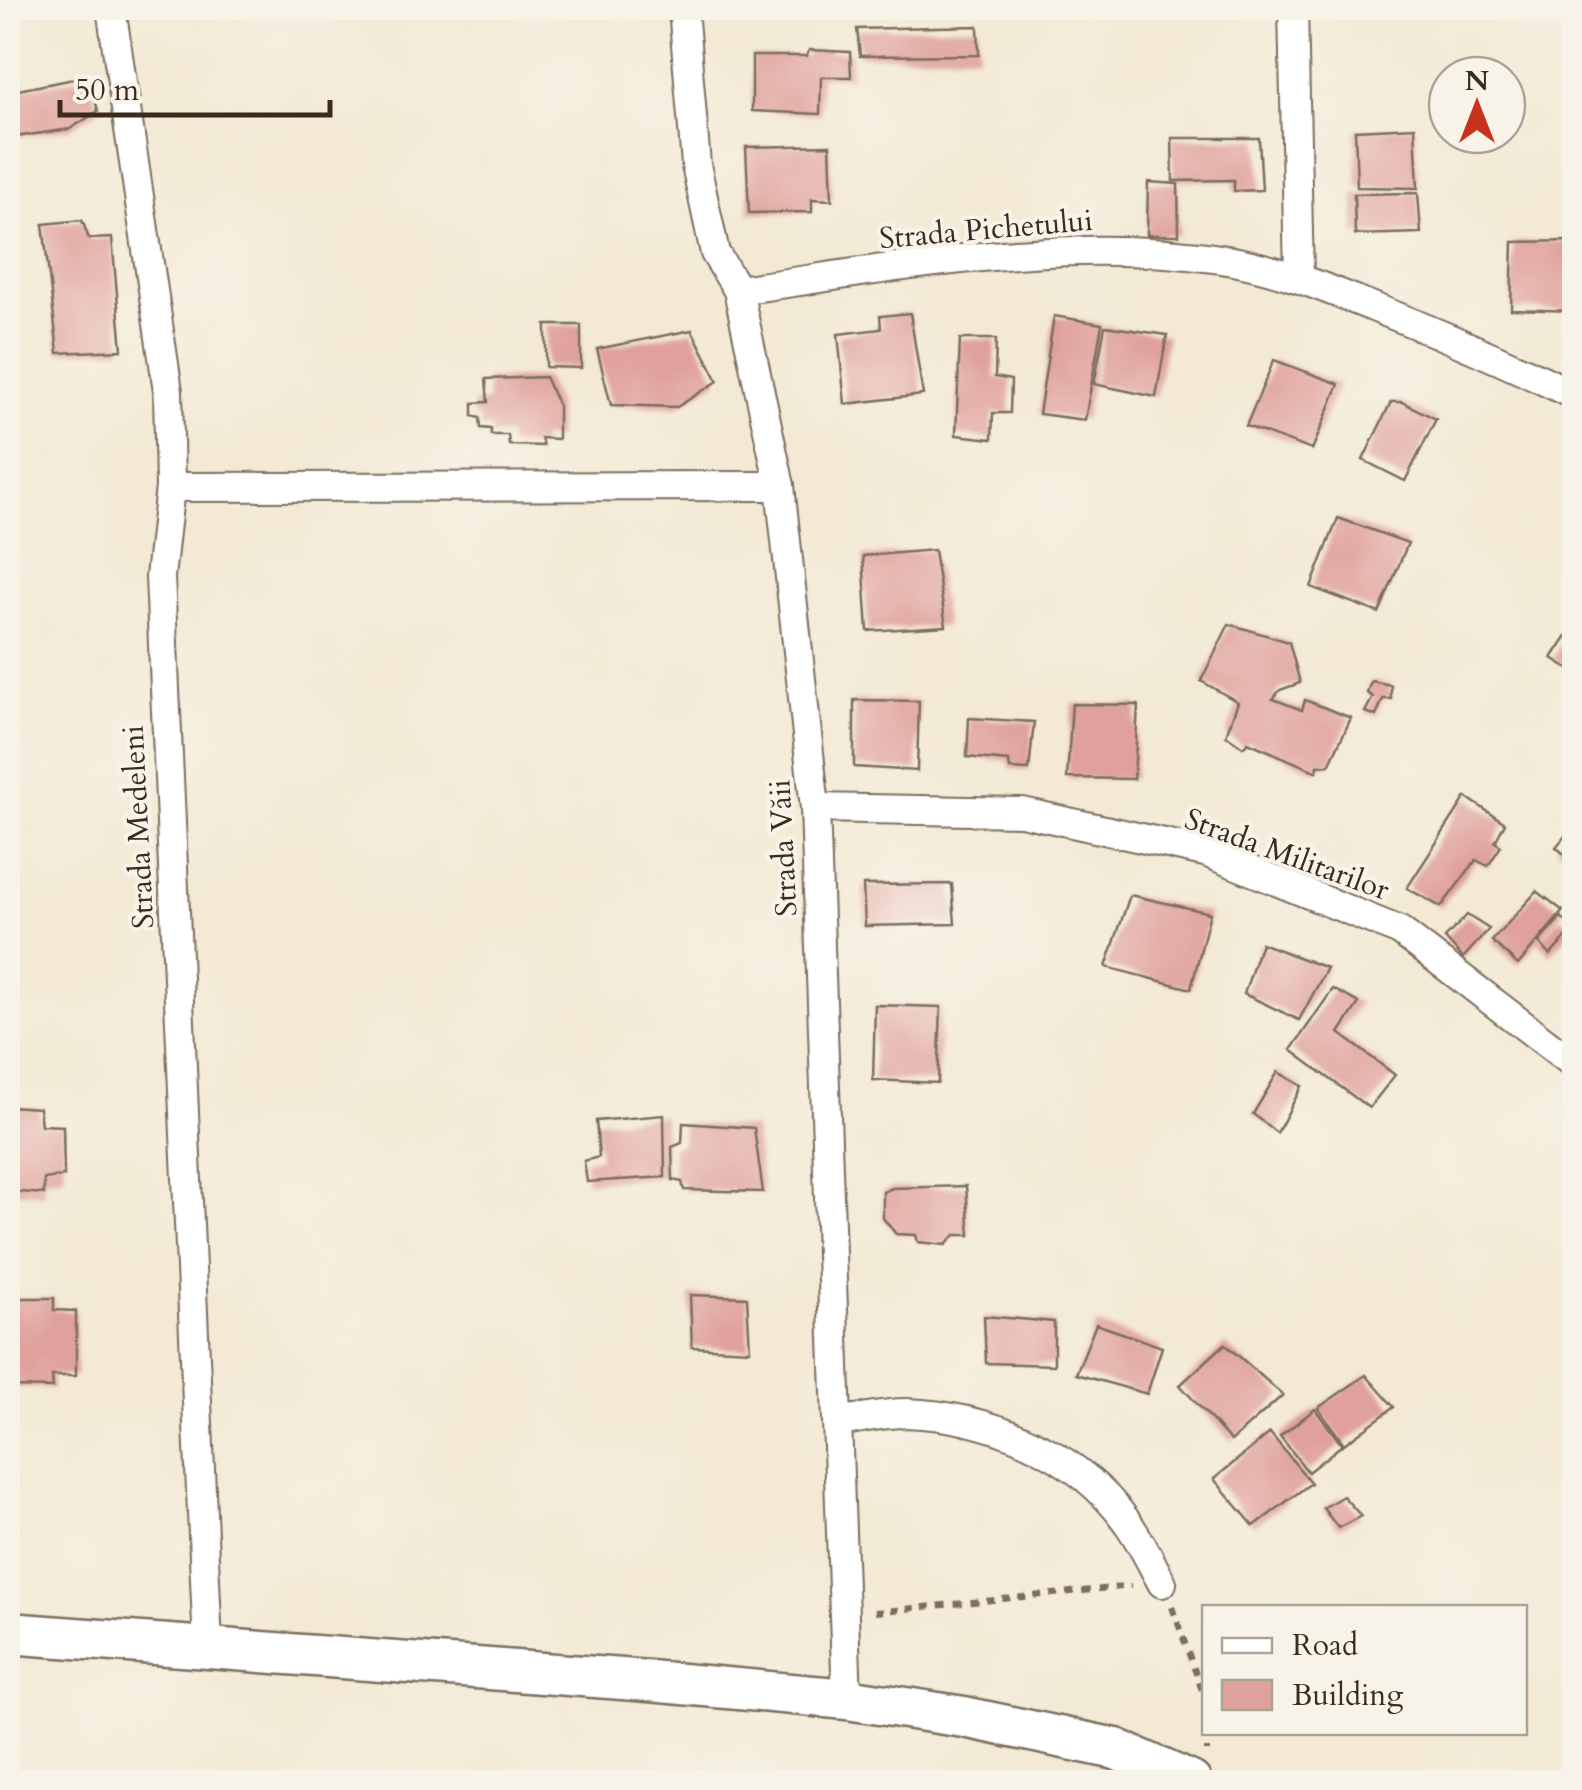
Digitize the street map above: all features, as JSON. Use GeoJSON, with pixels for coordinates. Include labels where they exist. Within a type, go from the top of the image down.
{"type":"FeatureCollection","features":[{"type":"Feature","properties":{"kind":"main road"},"geometry":{"type":"LineString","coordinates":[[8,1632],[846,1699],[964,1716],[1116,1749],[1191,1782]]}},
{"type":"Feature","properties":{"kind":"street","name":"Strada Medeleni"},"geometry":{"type":"LineString","coordinates":[[111,8],[168,391],[170,487],[160,578],[208,1647]]}},
{"type":"Feature","properties":{"kind":"street","name":"Strada Văii"},"geometry":{"type":"LineString","coordinates":[[683,8],[696,165],[714,253],[738,290],[780,486],[816,808],[846,1699]]}},
{"type":"Feature","properties":{"kind":"street"},"geometry":{"type":"LineString","coordinates":[[1293,8],[1298,278]]}},
{"type":"Feature","properties":{"kind":"street","name":"Strada Pichetului"},"geometry":{"type":"LineString","coordinates":[[738,290],[946,261],[1090,250],[1222,259],[1298,278],[1474,346],[1574,395]]}},
{"type":"Feature","properties":{"kind":"street"},"geometry":{"type":"LineString","coordinates":[[170,487],[780,486]]}},
{"type":"Feature","properties":{"kind":"street","name":"Strada Militarilor"},"geometry":{"type":"LineString","coordinates":[[816,808],[1022,812],[1206,852],[1400,931],[1574,1064]]}},
{"type":"Feature","properties":{"kind":"street"},"geometry":{"type":"LineString","coordinates":[[837,1422],[919,1414],[968,1420],[1030,1442],[1086,1478],[1127,1521],[1162,1583]]}},
{"type":"Feature","properties":{"kind":"path"},"geometry":{"type":"LineString","coordinates":[[844,1615],[1162,1583],[1202,1691]]}},
{"type":"Feature","properties":{"kind":"building"},"geometry":{"type":"Polygon","coordinates":[[[978,26],[979,55],[860,56],[857,29],[978,26]]]}},
{"type":"Feature","properties":{"kind":"building"},"geometry":{"type":"Polygon","coordinates":[[[809,50],[850,52],[851,77],[821,77],[820,114],[752,111],[752,56],[807,56],[809,50]]]}},
{"type":"Feature","properties":{"kind":"building"},"geometry":{"type":"Polygon","coordinates":[[[89,76],[98,111],[70,129],[15,137],[8,92],[89,76]]]}},
{"type":"Feature","properties":{"kind":"building"},"geometry":{"type":"Polygon","coordinates":[[[1415,127],[1418,188],[1357,187],[1355,130],[1415,127]]]}},
{"type":"Feature","properties":{"kind":"building"},"geometry":{"type":"Polygon","coordinates":[[[1172,138],[1259,138],[1262,190],[1234,191],[1234,180],[1173,181],[1172,138]]]}},
{"type":"Feature","properties":{"kind":"building"},"geometry":{"type":"Polygon","coordinates":[[[830,145],[832,200],[812,199],[812,212],[749,213],[746,147],[830,145]]]}},
{"type":"Feature","properties":{"kind":"building"},"geometry":{"type":"Polygon","coordinates":[[[1148,182],[1178,184],[1179,235],[1147,235],[1148,182]]]}},
{"type":"Feature","properties":{"kind":"building"},"geometry":{"type":"Polygon","coordinates":[[[1418,193],[1421,233],[1355,235],[1354,194],[1418,193]]]}},
{"type":"Feature","properties":{"kind":"building"},"geometry":{"type":"Polygon","coordinates":[[[82,220],[89,239],[112,238],[122,350],[58,353],[43,224],[82,220]]]}},
{"type":"Feature","properties":{"kind":"building"},"geometry":{"type":"Polygon","coordinates":[[[1574,241],[1574,311],[1511,309],[1513,242],[1574,241]]]}},
{"type":"Feature","properties":{"kind":"building"},"geometry":{"type":"Polygon","coordinates":[[[910,313],[923,395],[845,404],[838,334],[881,329],[880,316],[910,313]]]}},
{"type":"Feature","properties":{"kind":"building"},"geometry":{"type":"Polygon","coordinates":[[[1054,316],[1102,324],[1085,420],[1039,414],[1054,316]]]}},
{"type":"Feature","properties":{"kind":"building"},"geometry":{"type":"Polygon","coordinates":[[[546,325],[581,325],[581,368],[546,367],[546,325]]]}},
{"type":"Feature","properties":{"kind":"building"},"geometry":{"type":"Polygon","coordinates":[[[1105,326],[1167,335],[1156,397],[1094,384],[1105,326]]]}},
{"type":"Feature","properties":{"kind":"building"},"geometry":{"type":"Polygon","coordinates":[[[692,330],[718,381],[677,407],[611,405],[597,349],[692,330]]]}},
{"type":"Feature","properties":{"kind":"building"},"geometry":{"type":"Polygon","coordinates":[[[960,339],[996,339],[995,377],[1011,380],[1010,413],[993,413],[992,439],[956,435],[960,339]]]}},
{"type":"Feature","properties":{"kind":"building"},"geometry":{"type":"Polygon","coordinates":[[[1274,360],[1339,384],[1312,450],[1246,426],[1274,360]]]}},
{"type":"Feature","properties":{"kind":"building"},"geometry":{"type":"Polygon","coordinates":[[[545,377],[558,405],[558,439],[541,438],[543,446],[509,445],[508,435],[491,435],[491,429],[481,428],[480,418],[473,416],[473,403],[488,402],[486,379],[545,377]]]}},
{"type":"Feature","properties":{"kind":"building"},"geometry":{"type":"Polygon","coordinates":[[[1391,402],[1402,402],[1436,419],[1405,481],[1363,460],[1391,402]]]}},
{"type":"Feature","properties":{"kind":"building"},"geometry":{"type":"Polygon","coordinates":[[[1338,518],[1408,543],[1379,613],[1311,587],[1338,518]]]}},
{"type":"Feature","properties":{"kind":"building"},"geometry":{"type":"Polygon","coordinates":[[[934,550],[946,626],[868,631],[863,556],[934,550]]]}},
{"type":"Feature","properties":{"kind":"building"},"geometry":{"type":"Polygon","coordinates":[[[1229,624],[1289,642],[1300,683],[1280,690],[1273,699],[1302,710],[1305,700],[1351,718],[1329,765],[1318,766],[1317,772],[1248,742],[1243,747],[1226,735],[1238,702],[1201,681],[1229,624]]]}},
{"type":"Feature","properties":{"kind":"building"},"geometry":{"type":"Polygon","coordinates":[[[1574,625],[1574,672],[1552,658],[1574,625]]]}},
{"type":"Feature","properties":{"kind":"building"},"geometry":{"type":"Polygon","coordinates":[[[1371,681],[1391,685],[1391,699],[1383,699],[1376,716],[1365,712],[1373,697],[1367,693],[1371,681]]]}},
{"type":"Feature","properties":{"kind":"building"},"geometry":{"type":"Polygon","coordinates":[[[854,700],[919,701],[917,771],[854,767],[854,700]]]}},
{"type":"Feature","properties":{"kind":"building"},"geometry":{"type":"Polygon","coordinates":[[[1072,704],[1138,705],[1134,779],[1067,778],[1072,704]]]}},
{"type":"Feature","properties":{"kind":"building"},"geometry":{"type":"Polygon","coordinates":[[[969,718],[1034,722],[1029,770],[1010,769],[1009,761],[967,757],[969,718]]]}},
{"type":"Feature","properties":{"kind":"building"},"geometry":{"type":"Polygon","coordinates":[[[1466,797],[1505,823],[1495,842],[1501,846],[1488,866],[1476,860],[1441,907],[1407,888],[1466,797]]]}},
{"type":"Feature","properties":{"kind":"building"},"geometry":{"type":"Polygon","coordinates":[[[1574,825],[1574,863],[1556,847],[1574,825]]]}},
{"type":"Feature","properties":{"kind":"building"},"geometry":{"type":"Polygon","coordinates":[[[952,884],[955,924],[865,926],[863,885],[952,884]]]}},
{"type":"Feature","properties":{"kind":"building"},"geometry":{"type":"Polygon","coordinates":[[[1537,891],[1563,911],[1518,965],[1492,941],[1537,891]]]}},
{"type":"Feature","properties":{"kind":"building"},"geometry":{"type":"Polygon","coordinates":[[[1130,895],[1210,913],[1191,989],[1106,967],[1130,895]]]}},
{"type":"Feature","properties":{"kind":"building"},"geometry":{"type":"Polygon","coordinates":[[[1467,915],[1489,929],[1463,958],[1445,938],[1467,915]]]}},
{"type":"Feature","properties":{"kind":"building"},"geometry":{"type":"Polygon","coordinates":[[[1561,917],[1574,929],[1550,955],[1539,942],[1561,917]]]}},
{"type":"Feature","properties":{"kind":"building"},"geometry":{"type":"Polygon","coordinates":[[[1261,943],[1327,968],[1299,1020],[1244,994],[1261,943]]]}},
{"type":"Feature","properties":{"kind":"building"},"geometry":{"type":"Polygon","coordinates":[[[1333,989],[1359,1003],[1339,1033],[1395,1075],[1369,1108],[1291,1050],[1333,989]]]}},
{"type":"Feature","properties":{"kind":"building"},"geometry":{"type":"Polygon","coordinates":[[[875,1005],[941,1007],[938,1083],[873,1080],[875,1005]]]}},
{"type":"Feature","properties":{"kind":"building"},"geometry":{"type":"Polygon","coordinates":[[[1278,1072],[1302,1086],[1277,1133],[1253,1114],[1278,1072]]]}},
{"type":"Feature","properties":{"kind":"building"},"geometry":{"type":"Polygon","coordinates":[[[8,1106],[39,1108],[41,1125],[63,1126],[64,1176],[44,1179],[44,1194],[8,1191],[8,1106]]]}},
{"type":"Feature","properties":{"kind":"building"},"geometry":{"type":"Polygon","coordinates":[[[664,1115],[665,1177],[587,1182],[584,1161],[599,1157],[596,1121],[664,1115]]]}},
{"type":"Feature","properties":{"kind":"building"},"geometry":{"type":"Polygon","coordinates":[[[683,1123],[754,1128],[763,1192],[684,1190],[682,1182],[673,1180],[672,1147],[682,1143],[683,1123]]]}},
{"type":"Feature","properties":{"kind":"building"},"geometry":{"type":"Polygon","coordinates":[[[966,1186],[970,1235],[955,1235],[946,1245],[918,1242],[916,1235],[896,1234],[883,1218],[883,1192],[892,1188],[966,1186]]]}},
{"type":"Feature","properties":{"kind":"building"},"geometry":{"type":"Polygon","coordinates":[[[690,1295],[747,1297],[750,1350],[692,1347],[690,1295]]]}},
{"type":"Feature","properties":{"kind":"building"},"geometry":{"type":"Polygon","coordinates":[[[8,1298],[54,1298],[54,1310],[76,1311],[76,1376],[52,1376],[53,1388],[8,1387],[8,1298]]]}},
{"type":"Feature","properties":{"kind":"building"},"geometry":{"type":"Polygon","coordinates":[[[984,1316],[1054,1322],[1054,1365],[986,1363],[984,1316]]]}},
{"type":"Feature","properties":{"kind":"building"},"geometry":{"type":"Polygon","coordinates":[[[1096,1324],[1162,1347],[1147,1394],[1076,1374],[1096,1324]]]}},
{"type":"Feature","properties":{"kind":"building"},"geometry":{"type":"Polygon","coordinates":[[[1225,1344],[1283,1395],[1231,1441],[1180,1385],[1225,1344]]]}},
{"type":"Feature","properties":{"kind":"building"},"geometry":{"type":"Polygon","coordinates":[[[1366,1375],[1394,1407],[1344,1444],[1318,1408],[1366,1375]]]}},
{"type":"Feature","properties":{"kind":"building"},"geometry":{"type":"Polygon","coordinates":[[[1315,1409],[1342,1445],[1308,1472],[1280,1436],[1315,1409]]]}},
{"type":"Feature","properties":{"kind":"building"},"geometry":{"type":"Polygon","coordinates":[[[1270,1433],[1311,1483],[1254,1526],[1214,1479],[1270,1433]]]}},
{"type":"Feature","properties":{"kind":"building"},"geometry":{"type":"Polygon","coordinates":[[[1343,1496],[1361,1516],[1338,1528],[1323,1508],[1343,1496]]]}}]}
